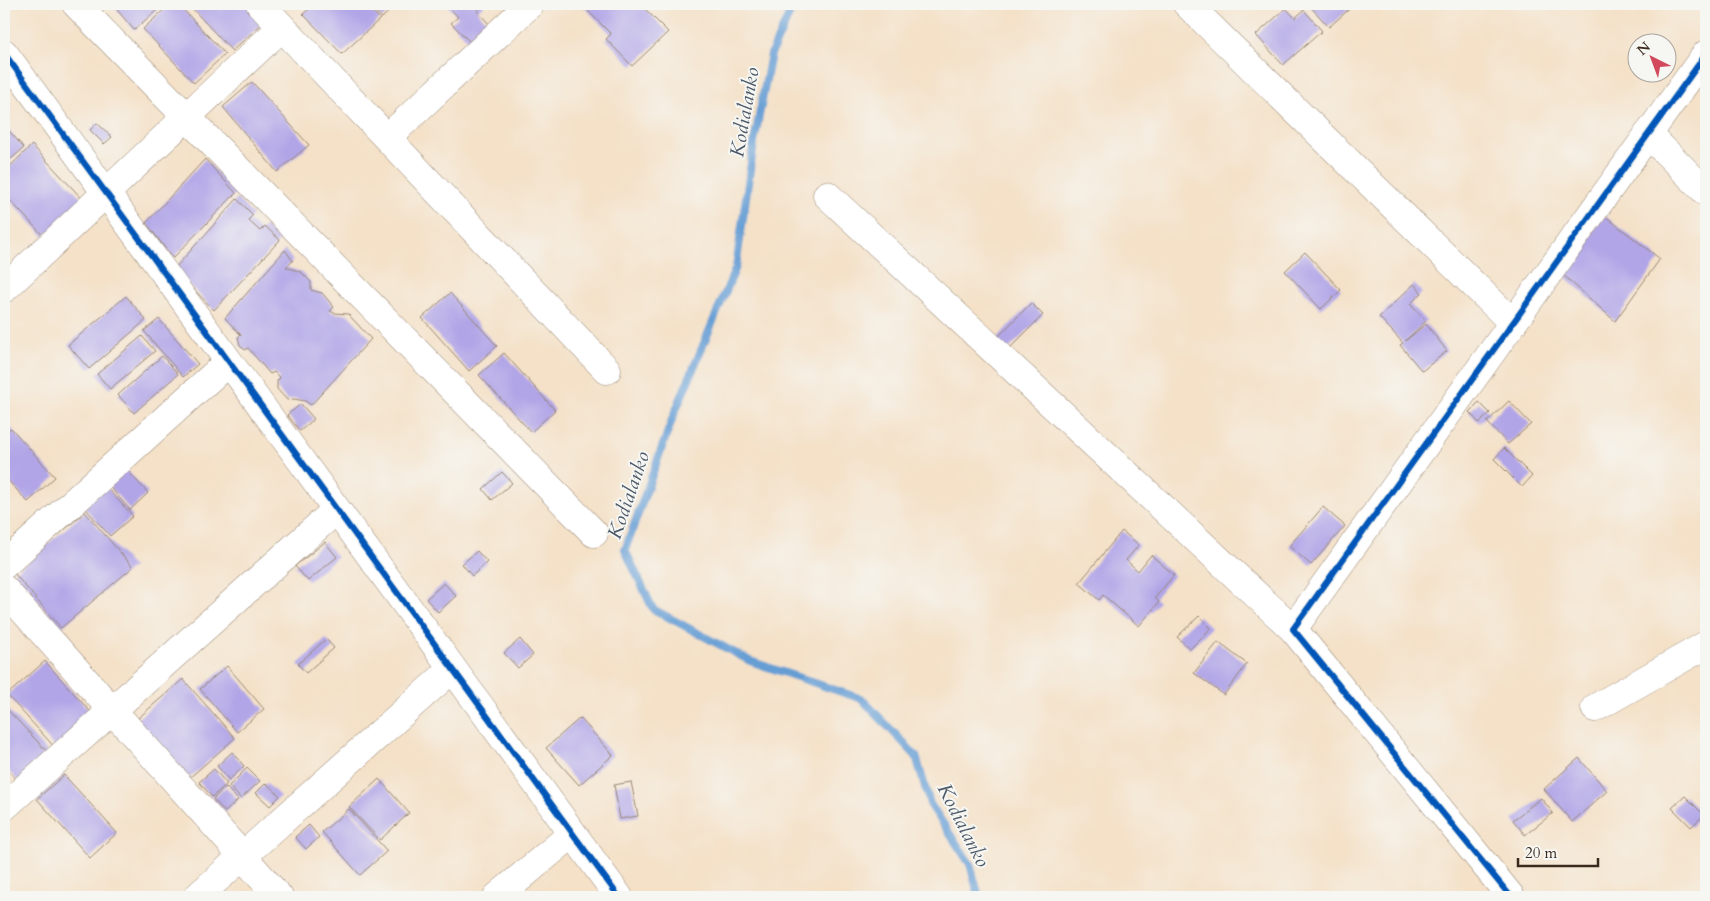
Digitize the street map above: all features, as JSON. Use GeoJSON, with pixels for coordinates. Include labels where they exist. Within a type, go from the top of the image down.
{"type":"FeatureCollection","features":[{"type":"Feature","properties":{"kind":"street"},"geometry":{"type":"LineString","coordinates":[[76,4],[594,533]]}},
{"type":"Feature","properties":{"kind":"street"},"geometry":{"type":"LineString","coordinates":[[388,138],[530,4]]}},
{"type":"Feature","properties":{"kind":"street"},"geometry":{"type":"LineString","coordinates":[[1187,4],[1513,323]]}},
{"type":"Feature","properties":{"kind":"street"},"geometry":{"type":"LineString","coordinates":[[263,5],[607,370]]}},
{"type":"Feature","properties":{"kind":"street"},"geometry":{"type":"LineString","coordinates":[[4,289],[282,27]]}},
{"type":"Feature","properties":{"kind":"street"},"geometry":{"type":"LineString","coordinates":[[4,53],[619,897]]}},
{"type":"Feature","properties":{"kind":"street"},"geometry":{"type":"LineString","coordinates":[[1293,629],[1648,134],[1705,58]]}},
{"type":"Feature","properties":{"kind":"street"},"geometry":{"type":"LineString","coordinates":[[1648,134],[1706,192]]}},
{"type":"Feature","properties":{"kind":"street"},"geometry":{"type":"LineString","coordinates":[[827,195],[1293,629],[1511,897]]}},
{"type":"Feature","properties":{"kind":"street"},"geometry":{"type":"LineString","coordinates":[[4,565],[228,362]]}},
{"type":"Feature","properties":{"kind":"street"},"geometry":{"type":"LineString","coordinates":[[4,807],[336,510]]}},
{"type":"Feature","properties":{"kind":"street"},"geometry":{"type":"LineString","coordinates":[[4,589],[279,897]]}},
{"type":"Feature","properties":{"kind":"street"},"geometry":{"type":"LineString","coordinates":[[1595,708],[1706,645]]}},
{"type":"Feature","properties":{"kind":"street"},"geometry":{"type":"LineString","coordinates":[[197,897],[452,669]]}},
{"type":"Feature","properties":{"kind":"street"},"geometry":{"type":"LineString","coordinates":[[497,897],[572,834]]}},
{"type":"Feature","properties":{"kind":"building"},"geometry":{"type":"Polygon","coordinates":[[[112,4],[164,4],[134,30],[112,4]]]}},
{"type":"Feature","properties":{"kind":"building"},"geometry":{"type":"Polygon","coordinates":[[[170,4],[178,4],[225,54],[194,83],[143,29],[170,4]]]}},
{"type":"Feature","properties":{"kind":"building"},"geometry":{"type":"Polygon","coordinates":[[[188,4],[249,4],[265,21],[232,51],[188,4]]]}},
{"type":"Feature","properties":{"kind":"building"},"geometry":{"type":"Polygon","coordinates":[[[308,4],[365,4],[380,19],[342,54],[303,14],[311,7],[308,4]]]}},
{"type":"Feature","properties":{"kind":"building"},"geometry":{"type":"Polygon","coordinates":[[[367,4],[397,4],[382,18],[367,4]]]}},
{"type":"Feature","properties":{"kind":"building"},"geometry":{"type":"Polygon","coordinates":[[[446,4],[485,4],[477,11],[491,26],[472,44],[451,23],[458,17],[446,4]]]}},
{"type":"Feature","properties":{"kind":"building"},"geometry":{"type":"Polygon","coordinates":[[[587,4],[640,4],[668,32],[632,66],[606,39],[611,34],[584,7],[587,4]]]}},
{"type":"Feature","properties":{"kind":"building"},"geometry":{"type":"Polygon","coordinates":[[[1310,4],[1355,4],[1329,27],[1310,4]]]}},
{"type":"Feature","properties":{"kind":"building"},"geometry":{"type":"Polygon","coordinates":[[[1286,8],[1295,18],[1304,10],[1322,31],[1283,65],[1256,35],[1286,8]]]}},
{"type":"Feature","properties":{"kind":"building"},"geometry":{"type":"Polygon","coordinates":[[[252,82],[309,145],[277,172],[223,107],[252,82]]]}},
{"type":"Feature","properties":{"kind":"building"},"geometry":{"type":"Polygon","coordinates":[[[97,123],[112,137],[104,144],[90,130],[97,123]]]}},
{"type":"Feature","properties":{"kind":"building"},"geometry":{"type":"Polygon","coordinates":[[[4,125],[24,148],[4,165],[4,125]]]}},
{"type":"Feature","properties":{"kind":"building"},"geometry":{"type":"Polygon","coordinates":[[[32,145],[88,205],[49,242],[4,194],[4,172],[32,145]]]}},
{"type":"Feature","properties":{"kind":"building"},"geometry":{"type":"Polygon","coordinates":[[[205,159],[236,193],[173,258],[146,223],[205,159]]]}},
{"type":"Feature","properties":{"kind":"building"},"geometry":{"type":"Polygon","coordinates":[[[237,199],[253,215],[248,220],[260,231],[265,226],[280,240],[214,310],[174,269],[237,199]]]}},
{"type":"Feature","properties":{"kind":"building"},"geometry":{"type":"Polygon","coordinates":[[[1604,215],[1660,259],[1615,321],[1562,274],[1604,215]]]}},
{"type":"Feature","properties":{"kind":"building"},"geometry":{"type":"Polygon","coordinates":[[[285,250],[293,261],[286,267],[301,272],[311,282],[311,290],[322,293],[334,307],[330,311],[348,314],[371,339],[311,405],[305,401],[287,400],[277,389],[277,381],[280,378],[274,372],[270,374],[248,348],[245,350],[240,345],[238,337],[241,335],[225,318],[285,250]]]}},
{"type":"Feature","properties":{"kind":"building"},"geometry":{"type":"Polygon","coordinates":[[[1305,252],[1341,290],[1321,309],[1285,271],[1305,252]]]}},
{"type":"Feature","properties":{"kind":"building"},"geometry":{"type":"Polygon","coordinates":[[[1414,284],[1422,293],[1410,304],[1426,321],[1405,341],[1426,324],[1447,351],[1422,371],[1400,345],[1403,343],[1379,317],[1414,284]]]}},
{"type":"Feature","properties":{"kind":"building"},"geometry":{"type":"Polygon","coordinates":[[[450,293],[497,346],[469,371],[422,318],[450,293]]]}},
{"type":"Feature","properties":{"kind":"building"},"geometry":{"type":"Polygon","coordinates":[[[126,296],[146,320],[89,369],[68,345],[126,296]]]}},
{"type":"Feature","properties":{"kind":"building"},"geometry":{"type":"Polygon","coordinates":[[[1031,303],[1043,315],[1001,357],[990,345],[1031,303]]]}},
{"type":"Feature","properties":{"kind":"building"},"geometry":{"type":"Polygon","coordinates":[[[159,319],[198,364],[183,377],[144,331],[159,319]]]}},
{"type":"Feature","properties":{"kind":"building"},"geometry":{"type":"Polygon","coordinates":[[[142,336],[155,351],[110,389],[97,374],[142,336]]]}},
{"type":"Feature","properties":{"kind":"building"},"geometry":{"type":"Polygon","coordinates":[[[504,353],[555,410],[531,432],[479,375],[504,353]]]}},
{"type":"Feature","properties":{"kind":"building"},"geometry":{"type":"Polygon","coordinates":[[[162,356],[178,374],[134,413],[118,395],[162,356]]]}},
{"type":"Feature","properties":{"kind":"building"},"geometry":{"type":"Polygon","coordinates":[[[1509,401],[1531,424],[1508,444],[1487,422],[1509,401]]]}},
{"type":"Feature","properties":{"kind":"building"},"geometry":{"type":"Polygon","coordinates":[[[1479,402],[1490,413],[1479,423],[1469,412],[1479,402]]]}},
{"type":"Feature","properties":{"kind":"building"},"geometry":{"type":"Polygon","coordinates":[[[301,404],[314,419],[300,431],[287,415],[301,404]]]}},
{"type":"Feature","properties":{"kind":"building"},"geometry":{"type":"Polygon","coordinates":[[[11,428],[55,477],[28,502],[4,476],[4,434],[11,428]]]}},
{"type":"Feature","properties":{"kind":"building"},"geometry":{"type":"Polygon","coordinates":[[[1504,448],[1532,476],[1522,487],[1494,459],[1504,448]]]}},
{"type":"Feature","properties":{"kind":"building"},"geometry":{"type":"Polygon","coordinates":[[[127,470],[148,493],[130,510],[109,486],[127,470]]]}},
{"type":"Feature","properties":{"kind":"building"},"geometry":{"type":"Polygon","coordinates":[[[502,472],[512,483],[492,500],[483,489],[502,472]]]}},
{"type":"Feature","properties":{"kind":"building"},"geometry":{"type":"Polygon","coordinates":[[[106,487],[133,516],[110,536],[84,507],[106,487]]]}},
{"type":"Feature","properties":{"kind":"building"},"geometry":{"type":"Polygon","coordinates":[[[1323,507],[1345,526],[1311,565],[1289,546],[1323,507]]]}},
{"type":"Feature","properties":{"kind":"building"},"geometry":{"type":"Polygon","coordinates":[[[85,512],[133,567],[61,628],[14,573],[85,512]]]}},
{"type":"Feature","properties":{"kind":"building"},"geometry":{"type":"Polygon","coordinates":[[[1122,531],[1139,545],[1126,560],[1138,571],[1151,555],[1174,575],[1155,598],[1159,602],[1139,626],[1103,595],[1099,600],[1079,583],[1122,531]]]}},
{"type":"Feature","properties":{"kind":"building"},"geometry":{"type":"Polygon","coordinates":[[[325,542],[337,557],[308,581],[295,566],[325,542]]]}},
{"type":"Feature","properties":{"kind":"building"},"geometry":{"type":"Polygon","coordinates":[[[477,551],[487,562],[472,576],[462,564],[477,551]]]}},
{"type":"Feature","properties":{"kind":"building"},"geometry":{"type":"Polygon","coordinates":[[[444,583],[456,596],[438,612],[426,599],[444,583]]]}},
{"type":"Feature","properties":{"kind":"building"},"geometry":{"type":"Polygon","coordinates":[[[1199,616],[1211,628],[1190,649],[1177,637],[1199,616]]]}},
{"type":"Feature","properties":{"kind":"building"},"geometry":{"type":"Polygon","coordinates":[[[326,639],[334,648],[306,673],[298,664],[326,639]]]}},
{"type":"Feature","properties":{"kind":"building"},"geometry":{"type":"Polygon","coordinates":[[[520,639],[533,655],[518,668],[504,653],[520,639]]]}},
{"type":"Feature","properties":{"kind":"building"},"geometry":{"type":"Polygon","coordinates":[[[1218,642],[1247,664],[1224,695],[1194,673],[1218,642]]]}},
{"type":"Feature","properties":{"kind":"building"},"geometry":{"type":"Polygon","coordinates":[[[45,661],[96,718],[59,752],[7,695],[45,661]]]}},
{"type":"Feature","properties":{"kind":"building"},"geometry":{"type":"Polygon","coordinates":[[[227,666],[264,709],[237,732],[200,689],[227,666]]]}},
{"type":"Feature","properties":{"kind":"building"},"geometry":{"type":"Polygon","coordinates":[[[183,679],[235,738],[188,779],[136,720],[183,679]]]}},
{"type":"Feature","properties":{"kind":"building"},"geometry":{"type":"Polygon","coordinates":[[[4,706],[52,757],[22,785],[4,766],[4,706]]]}},
{"type":"Feature","properties":{"kind":"building"},"geometry":{"type":"Polygon","coordinates":[[[580,718],[613,755],[579,785],[546,748],[580,718]]]}},
{"type":"Feature","properties":{"kind":"building"},"geometry":{"type":"Polygon","coordinates":[[[232,752],[244,766],[229,780],[217,766],[232,752]]]}},
{"type":"Feature","properties":{"kind":"building"},"geometry":{"type":"Polygon","coordinates":[[[1579,758],[1607,791],[1572,822],[1544,789],[1579,758]]]}},
{"type":"Feature","properties":{"kind":"building"},"geometry":{"type":"Polygon","coordinates":[[[247,768],[260,781],[241,799],[229,786],[247,768]]]}},
{"type":"Feature","properties":{"kind":"building"},"geometry":{"type":"Polygon","coordinates":[[[214,769],[227,784],[212,797],[199,782],[214,769]]]}},
{"type":"Feature","properties":{"kind":"building"},"geometry":{"type":"Polygon","coordinates":[[[64,775],[117,833],[90,858],[37,799],[64,775]]]}},
{"type":"Feature","properties":{"kind":"building"},"geometry":{"type":"Polygon","coordinates":[[[379,779],[409,813],[380,840],[349,807],[379,779]]]}},
{"type":"Feature","properties":{"kind":"building"},"geometry":{"type":"Polygon","coordinates":[[[631,782],[638,816],[620,819],[614,785],[631,782]]]}},
{"type":"Feature","properties":{"kind":"building"},"geometry":{"type":"Polygon","coordinates":[[[266,783],[280,796],[270,806],[256,793],[266,783]]]}},
{"type":"Feature","properties":{"kind":"building"},"geometry":{"type":"Polygon","coordinates":[[[226,787],[238,800],[225,812],[213,799],[226,787]]]}},
{"type":"Feature","properties":{"kind":"building"},"geometry":{"type":"Polygon","coordinates":[[[1685,796],[1704,815],[1691,827],[1672,808],[1685,796]]]}},
{"type":"Feature","properties":{"kind":"building"},"geometry":{"type":"Polygon","coordinates":[[[1541,798],[1553,813],[1525,835],[1513,820],[1541,798]]]}},
{"type":"Feature","properties":{"kind":"building"},"geometry":{"type":"Polygon","coordinates":[[[349,809],[387,851],[360,875],[322,832],[349,809]]]}},
{"type":"Feature","properties":{"kind":"building"},"geometry":{"type":"Polygon","coordinates":[[[309,825],[319,837],[306,849],[295,837],[309,825]]]}},
{"type":"Feature","properties":{"kind":"waterway","name":"Kodialanko"},"geometry":{"type":"LineString","coordinates":[[794,4],[771,54],[754,142],[736,267],[673,417],[625,550],[653,609],[750,661],[862,699],[916,756],[930,804],[970,864],[979,897]]}},
{"type":"Feature","properties":{"kind":"cycle path"},"geometry":{"type":"LineString","coordinates":[[4,53],[619,897]]}},
{"type":"Feature","properties":{"kind":"cycle path"},"geometry":{"type":"LineString","coordinates":[[1511,897],[1293,629],[1706,54]]}}]}
